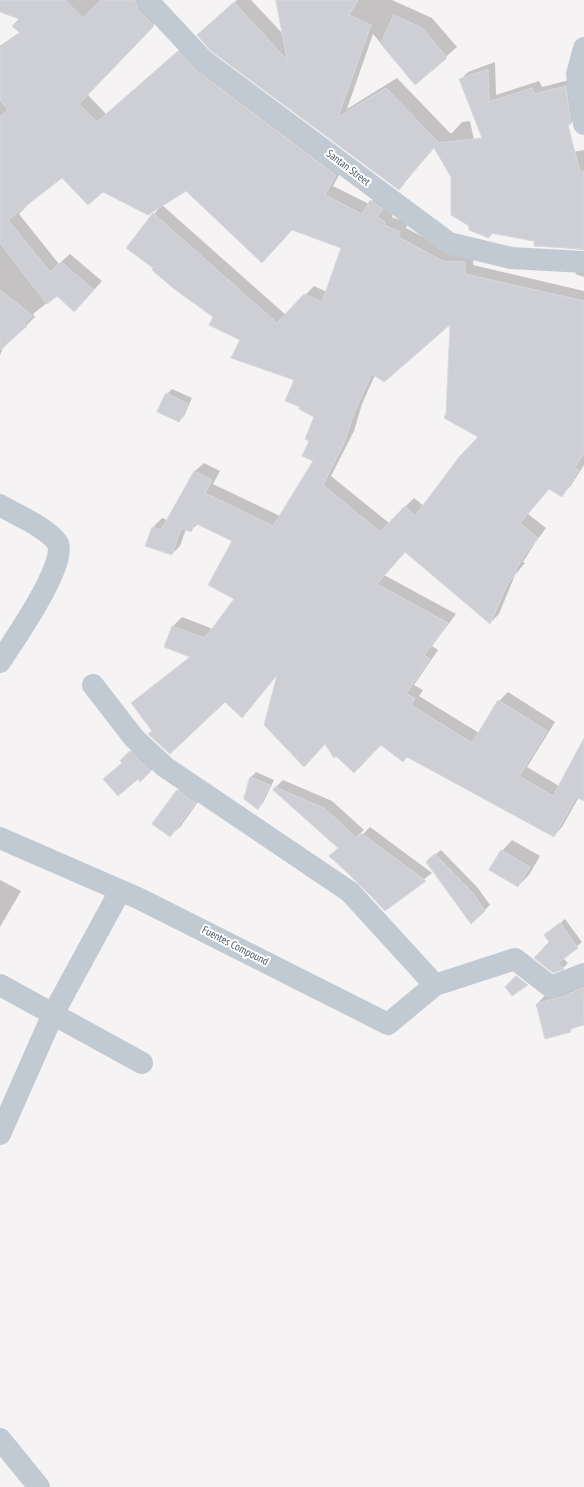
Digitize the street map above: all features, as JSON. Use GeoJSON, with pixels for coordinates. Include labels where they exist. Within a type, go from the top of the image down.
{"type":"FeatureCollection","features":[{"type":"Feature","properties":{"kind":"street","name":"Santan Street"},"geometry":{"type":"LineString","coordinates":[[147,0],[203,60],[450,243],[510,258],[584,262]]}},
{"type":"Feature","properties":{"kind":"street"},"geometry":{"type":"LineString","coordinates":[[584,48],[577,74],[584,124]]}},
{"type":"Feature","properties":{"kind":"street"},"geometry":{"type":"LineString","coordinates":[[0,505],[46,532],[57,543],[59,552],[54,571],[0,662]]}},
{"type":"Feature","properties":{"kind":"street"},"geometry":{"type":"LineString","coordinates":[[93,685],[134,738],[165,767],[350,892],[435,984]]}},
{"type":"Feature","properties":{"kind":"street"},"geometry":{"type":"LineString","coordinates":[[0,838],[120,891],[53,1014],[0,1134]]}},
{"type":"Feature","properties":{"kind":"street","name":"Fuentes Compound"},"geometry":{"type":"LineString","coordinates":[[120,891],[140,898],[388,1024],[435,984],[515,958],[551,987],[584,974]]}},
{"type":"Feature","properties":{"kind":"street"},"geometry":{"type":"LineString","coordinates":[[0,984],[142,1063]]}},
{"type":"Feature","properties":{"kind":"street"},"geometry":{"type":"LineString","coordinates":[[0,1439],[39,1487]]}},
{"type":"Feature","properties":{"kind":"building"},"geometry":{"type":"Polygon","coordinates":[[[0,0],[65,0],[83,18],[101,0],[135,0],[138,9],[154,26],[79,104],[97,122],[178,51],[196,70],[336,175],[325,195],[362,214],[370,200],[383,209],[377,217],[385,222],[384,225],[400,232],[398,237],[443,261],[465,262],[465,274],[584,301],[584,453],[575,467],[579,470],[562,497],[549,489],[520,523],[538,538],[526,553],[515,571],[517,572],[507,585],[490,624],[405,552],[377,584],[448,623],[424,655],[430,659],[406,694],[415,698],[411,705],[472,743],[498,700],[547,731],[519,776],[553,796],[584,738],[584,801],[576,797],[554,837],[407,757],[403,762],[381,745],[354,773],[336,756],[334,758],[325,744],[304,767],[264,725],[277,675],[242,718],[225,702],[170,754],[148,734],[152,731],[131,703],[190,657],[164,647],[172,626],[205,638],[234,599],[208,585],[232,541],[195,523],[191,532],[181,528],[172,555],[145,546],[152,527],[161,530],[194,471],[212,480],[205,493],[273,526],[313,461],[302,456],[309,441],[305,439],[314,417],[299,409],[300,407],[285,401],[294,380],[231,358],[240,340],[209,325],[213,317],[173,288],[152,270],[153,268],[126,248],[153,213],[277,323],[304,294],[322,302],[341,248],[292,230],[262,263],[186,191],[148,215],[103,192],[88,205],[62,178],[8,220],[50,272],[61,262],[94,290],[74,312],[57,296],[47,304],[0,243],[0,117],[8,110],[0,100],[0,48],[20,33],[12,26],[19,19],[0,12],[0,0]],[[450,325],[384,382],[372,374],[354,413],[345,441],[323,485],[380,532],[405,506],[415,516],[459,457],[478,437],[444,418],[446,413],[450,325]]]}},
{"type":"Feature","properties":{"kind":"building"},"geometry":{"type":"Polygon","coordinates":[[[276,0],[358,0],[349,15],[371,25],[338,117],[386,88],[439,143],[482,138],[459,79],[488,69],[489,102],[532,88],[534,94],[566,86],[571,124],[568,125],[580,172],[584,172],[584,249],[534,246],[534,241],[490,233],[489,238],[469,230],[469,226],[451,215],[451,177],[434,148],[403,182],[405,183],[399,190],[211,51],[197,35],[234,2],[287,60],[276,0]]]}},
{"type":"Feature","properties":{"kind":"building"},"geometry":{"type":"Polygon","coordinates":[[[394,15],[422,28],[447,58],[415,85],[381,44],[394,15]]]}},
{"type":"Feature","properties":{"kind":"building"},"geometry":{"type":"Polygon","coordinates":[[[0,290],[33,316],[24,323],[27,326],[0,350],[0,290]]]}},
{"type":"Feature","properties":{"kind":"building"},"geometry":{"type":"Polygon","coordinates":[[[166,393],[188,404],[179,422],[157,412],[166,393]]]}},
{"type":"Feature","properties":{"kind":"building"},"geometry":{"type":"Polygon","coordinates":[[[130,751],[151,771],[140,782],[138,779],[118,796],[103,779],[122,763],[120,761],[130,751]]]}},
{"type":"Feature","properties":{"kind":"building"},"geometry":{"type":"Polygon","coordinates":[[[250,777],[270,785],[258,810],[244,799],[250,777]]]}},
{"type":"Feature","properties":{"kind":"building"},"geometry":{"type":"Polygon","coordinates":[[[275,787],[324,808],[357,838],[361,833],[426,881],[385,911],[359,883],[329,856],[338,848],[273,790],[275,787]]]}},
{"type":"Feature","properties":{"kind":"building"},"geometry":{"type":"Polygon","coordinates":[[[177,790],[196,803],[170,837],[152,824],[177,790]]]}},
{"type":"Feature","properties":{"kind":"building"},"geometry":{"type":"Polygon","coordinates":[[[501,850],[530,867],[518,887],[489,870],[501,850]]]}},
{"type":"Feature","properties":{"kind":"building"},"geometry":{"type":"Polygon","coordinates":[[[435,854],[472,892],[485,911],[471,924],[426,862],[435,854]]]}},
{"type":"Feature","properties":{"kind":"building"},"geometry":{"type":"Polygon","coordinates":[[[560,923],[578,948],[558,963],[564,969],[553,973],[534,958],[549,942],[544,935],[560,923]]]}},
{"type":"Feature","properties":{"kind":"building"},"geometry":{"type":"Polygon","coordinates":[[[516,976],[528,985],[512,996],[505,987],[516,976]]]}},
{"type":"Feature","properties":{"kind":"building"},"geometry":{"type":"Polygon","coordinates":[[[583,988],[584,1025],[570,1029],[571,1032],[545,1039],[536,1004],[564,996],[583,988]]]}}]}
